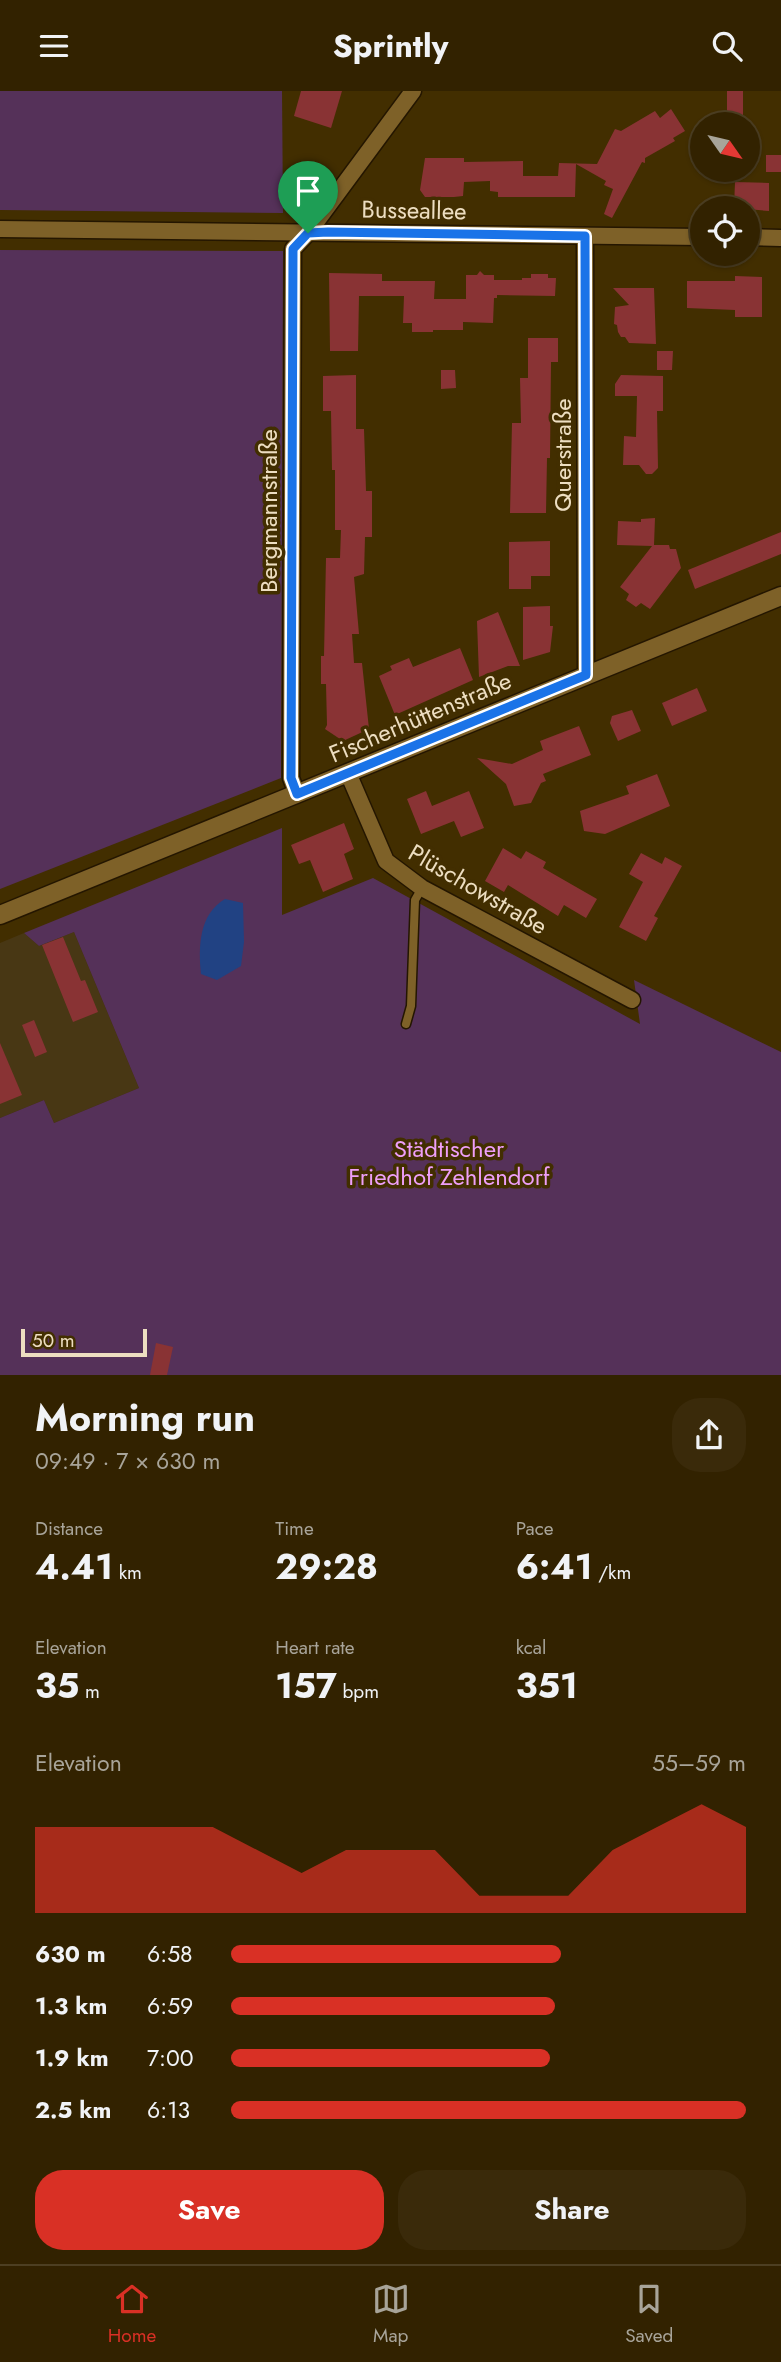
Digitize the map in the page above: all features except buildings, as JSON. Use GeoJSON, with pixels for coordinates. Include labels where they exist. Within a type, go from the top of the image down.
{"type":"FeatureCollection","features":[{"type":"Feature","properties":{"kind":"street","name":"Bergmannstraße"},"geometry":{"type":"LineString","coordinates":[[297,794],[291,778],[293,249],[308,233],[413,91]]}},
{"type":"Feature","properties":{"kind":"street","name":"Busseallee"},"geometry":{"type":"LineString","coordinates":[[0,229],[690,237]]}},
{"type":"Feature","properties":{"kind":"street","name":"Querstraße"},"geometry":{"type":"LineString","coordinates":[[585,236],[586,675]]}},
{"type":"Feature","properties":{"kind":"street"},"geometry":{"type":"LineString","coordinates":[[760,237],[781,238]]}},
{"type":"Feature","properties":{"kind":"street","name":"Fischerhüttenstraße"},"geometry":{"type":"LineString","coordinates":[[0,915],[781,596]]}},
{"type":"Feature","properties":{"kind":"street","name":"Plüschowstraße"},"geometry":{"type":"LineString","coordinates":[[348,773],[386,861],[422,888],[632,1000]]}},
{"type":"Feature","properties":{"kind":"lane"},"geometry":{"type":"LineString","coordinates":[[407,1024],[411,1006],[415,900],[422,888]]}},
{"type":"Feature","properties":{"kind":"shaded area"},"geometry":{"type":"Polygon","coordinates":[[[74,932],[139,1088],[54,1123],[44,1100],[0,1118],[0,943],[24,933],[39,946],[74,932]]]}},
{"type":"Feature","properties":{"kind":"green space"},"geometry":{"type":"Polygon","coordinates":[[[0,91],[282,91],[283,213],[0,210],[0,91]]]}},
{"type":"Feature","properties":{"kind":"green space"},"geometry":{"type":"Polygon","coordinates":[[[0,250],[283,251],[281,778],[0,889],[0,250]]]}},
{"type":"Feature","properties":{"kind":"green space","name":"Städtischer Friedhof Zehlendorf"},"geometry":{"type":"Polygon","coordinates":[[[282,828],[282,915],[373,878],[640,1024],[634,980],[781,1052],[781,1375],[0,1375],[0,1118],[44,1100],[54,1123],[139,1088],[74,932],[39,946],[24,933],[282,828]]]}},
{"type":"Feature","properties":{"kind":"water"},"geometry":{"type":"Polygon","coordinates":[[[225,899],[243,903],[244,942],[241,966],[217,980],[201,974],[200,942],[210,913],[225,899]]]}},
{"type":"Feature","properties":{"kind":"route"},"geometry":{"type":"LineString","coordinates":[[308,233],[585,236],[586,675],[297,794],[291,778],[293,249],[308,233]]}}]}
